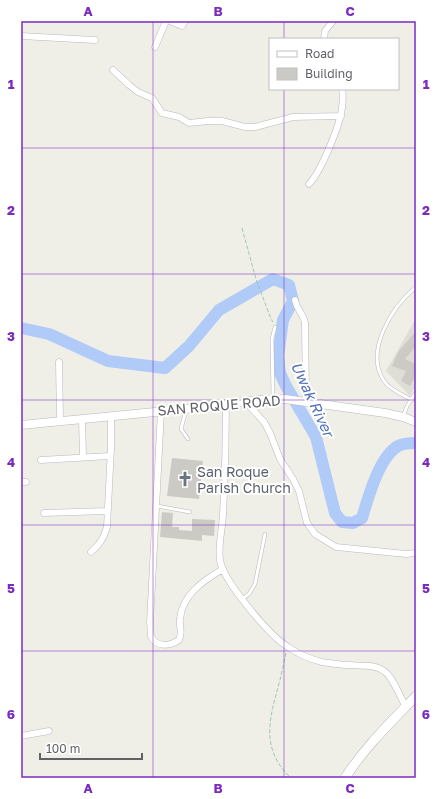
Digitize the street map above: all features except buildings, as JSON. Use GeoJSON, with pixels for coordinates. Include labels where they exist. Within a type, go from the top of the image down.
{"type":"FeatureCollection","features":[{"type":"Feature","properties":{"kind":"main road"},"geometry":{"type":"LineString","coordinates":[[345,778],[378,736],[416,696]]}},
{"type":"Feature","properties":{"kind":"street"},"geometry":{"type":"LineString","coordinates":[[155,47],[166,21]]}},
{"type":"Feature","properties":{"kind":"street"},"geometry":{"type":"LineString","coordinates":[[170,21],[182,26],[185,21]]}},
{"type":"Feature","properties":{"kind":"street"},"geometry":{"type":"LineString","coordinates":[[324,38],[325,31],[333,21]]}},
{"type":"Feature","properties":{"kind":"street"},"geometry":{"type":"LineString","coordinates":[[21,36],[94,40]]}},
{"type":"Feature","properties":{"kind":"street"},"geometry":{"type":"LineString","coordinates":[[113,70],[134,88],[152,98],[162,114],[179,117],[189,123],[222,121],[249,128],[255,128],[293,117],[341,116]]}},
{"type":"Feature","properties":{"kind":"street"},"geometry":{"type":"LineString","coordinates":[[309,184],[318,172],[341,116],[342,90]]}},
{"type":"Feature","properties":{"kind":"street"},"geometry":{"type":"LineString","coordinates":[[295,300],[297,309],[304,318],[306,324],[306,401]]}},
{"type":"Feature","properties":{"kind":"street"},"geometry":{"type":"LineString","coordinates":[[59,362],[60,420]]}},
{"type":"Feature","properties":{"kind":"street","name":"SAN ROQUE ROAD"},"geometry":{"type":"LineString","coordinates":[[21,425],[161,410],[186,409],[245,401],[285,399],[403,417],[416,422]]}},
{"type":"Feature","properties":{"kind":"street"},"geometry":{"type":"LineString","coordinates":[[245,401],[264,422],[270,433],[280,460],[299,491],[307,523],[315,534],[336,547],[406,554],[416,553]]}},
{"type":"Feature","properties":{"kind":"street"},"geometry":{"type":"LineString","coordinates":[[226,403],[223,523],[220,547],[220,561],[223,569],[242,599],[273,635],[287,647],[302,655],[320,661],[376,667],[384,671],[391,678],[406,707]]}},
{"type":"Feature","properties":{"kind":"street"},"geometry":{"type":"LineString","coordinates":[[161,410],[150,623],[151,635],[155,641],[161,645],[169,645],[179,640],[182,633],[180,618],[182,609],[187,600],[206,579],[223,569]]}},
{"type":"Feature","properties":{"kind":"street"},"geometry":{"type":"LineString","coordinates":[[91,552],[101,543],[105,536],[107,527],[111,416]]}},
{"type":"Feature","properties":{"kind":"street"},"geometry":{"type":"LineString","coordinates":[[82,419],[83,457]]}},
{"type":"Feature","properties":{"kind":"street"},"geometry":{"type":"LineString","coordinates":[[41,460],[110,456]]}},
{"type":"Feature","properties":{"kind":"street"},"geometry":{"type":"LineString","coordinates":[[44,512],[107,511]]}},
{"type":"Feature","properties":{"kind":"street"},"geometry":{"type":"LineString","coordinates":[[21,736],[49,731]]}},
{"type":"Feature","properties":{"kind":"lane"},"geometry":{"type":"LineString","coordinates":[[412,400],[397,392],[385,382],[377,365],[376,354],[390,318],[406,295],[416,288]]}},
{"type":"Feature","properties":{"kind":"lane"},"geometry":{"type":"LineString","coordinates":[[273,400],[272,339],[275,327]]}},
{"type":"Feature","properties":{"kind":"lane"},"geometry":{"type":"LineString","coordinates":[[403,417],[407,406],[416,392]]}},
{"type":"Feature","properties":{"kind":"lane"},"geometry":{"type":"LineString","coordinates":[[186,409],[181,429],[188,439]]}},
{"type":"Feature","properties":{"kind":"lane"},"geometry":{"type":"LineString","coordinates":[[156,505],[190,512]]}},
{"type":"Feature","properties":{"kind":"lane"},"geometry":{"type":"LineString","coordinates":[[242,599],[249,594],[255,584],[265,534]]}},
{"type":"Feature","properties":{"kind":"path"},"geometry":{"type":"LineString","coordinates":[[242,228],[256,279],[275,327]]}},
{"type":"Feature","properties":{"kind":"path"},"geometry":{"type":"LineString","coordinates":[[287,647],[271,712],[270,730],[271,748],[277,760],[291,778]]}},
{"type":"Feature","properties":{"kind":"shaded area"},"geometry":{"type":"Polygon","coordinates":[[[416,318],[416,385],[410,396],[386,371],[416,318]]]}},
{"type":"Feature","properties":{"kind":"waterway","name":"Uwak River"},"geometry":{"type":"LineString","coordinates":[[21,328],[49,334],[108,361],[165,368],[189,346],[219,310],[273,279],[289,285],[293,301],[283,320],[278,356],[280,373],[316,437],[335,513],[342,522],[353,523],[362,518],[375,479],[385,459],[391,451],[400,445],[416,443]]}},
{"type":"Feature","properties":{"kind":"place","name":"San Roque Parish Church"},"geometry":{"type":"Point","coordinates":[185,479]}}]}
